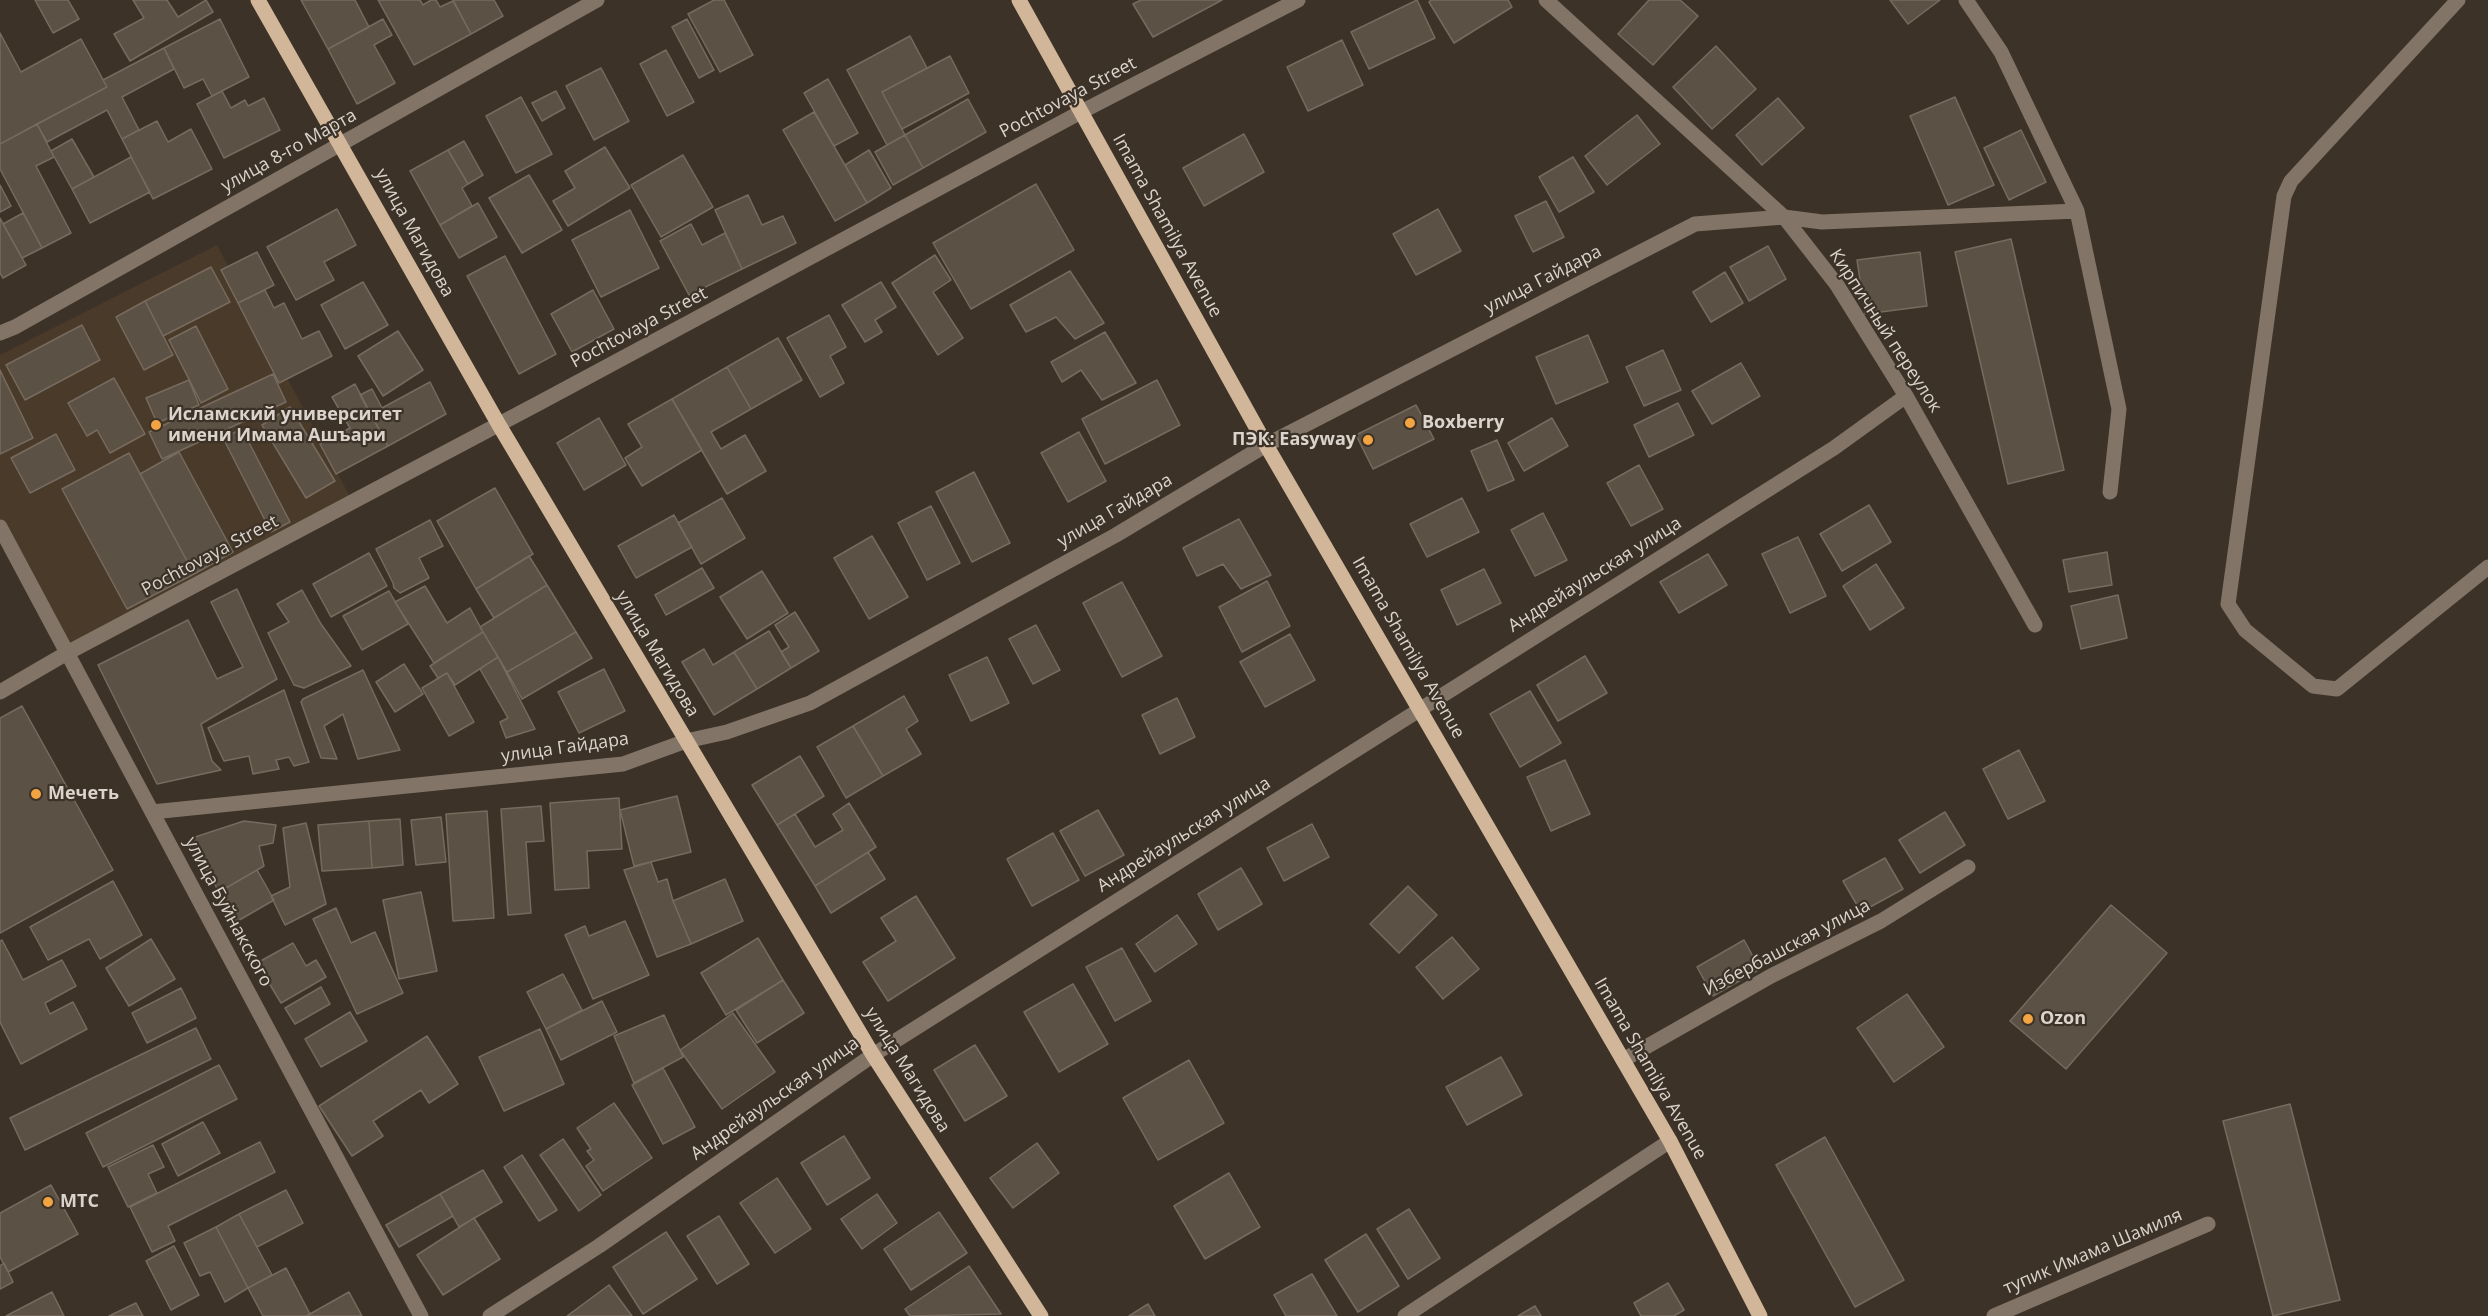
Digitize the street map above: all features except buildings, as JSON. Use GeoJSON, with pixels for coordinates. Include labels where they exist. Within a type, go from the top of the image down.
{"type":"FeatureCollection","features":[{"type":"Feature","properties":{"kind":"main road","name":"улица Магидова"},"geometry":{"type":"LineString","coordinates":[[258,0],[499,425],[686,741],[873,1055],[1041,1316]]}},
{"type":"Feature","properties":{"kind":"main road","name":"Imama Shamilya Avenue"},"geometry":{"type":"LineString","coordinates":[[1019,0],[1266,445],[1671,1141],[1760,1316]]}},
{"type":"Feature","properties":{"kind":"street","name":"улица 8-го Марта"},"geometry":{"type":"LineString","coordinates":[[0,333],[15,327],[597,0]]}},
{"type":"Feature","properties":{"kind":"street","name":"Pochtovaya Street"},"geometry":{"type":"LineString","coordinates":[[0,692],[67,653],[499,425],[1081,112],[1298,0]]}},
{"type":"Feature","properties":{"kind":"street","name":"Кирпичный переулок"},"geometry":{"type":"LineString","coordinates":[[1546,0],[1784,217],[1837,285],[1906,396],[2035,625]]}},
{"type":"Feature","properties":{"kind":"street"},"geometry":{"type":"LineString","coordinates":[[1966,0],[2001,52],[2078,211],[2119,410],[2110,492]]}},
{"type":"Feature","properties":{"kind":"street"},"geometry":{"type":"LineString","coordinates":[[2458,0],[2291,181],[2284,196],[2228,604],[2245,630],[2313,686],[2337,689],[2488,567]]}},
{"type":"Feature","properties":{"kind":"street","name":"улица Гайдара"},"geometry":{"type":"LineString","coordinates":[[152,812],[623,764],[686,741],[727,732],[810,703],[1106,540],[1266,445],[1695,224],[1784,217],[1822,222],[2078,211]]}},
{"type":"Feature","properties":{"kind":"street","name":"Андрейаульская улица"},"geometry":{"type":"LineString","coordinates":[[490,1316],[599,1246],[873,1055],[1834,448],[1906,396]]}},
{"type":"Feature","properties":{"kind":"street","name":"улица Буйнакского"},"geometry":{"type":"LineString","coordinates":[[0,527],[421,1316]]}},
{"type":"Feature","properties":{"kind":"street","name":"Избербашская улица"},"geometry":{"type":"LineString","coordinates":[[1623,1060],[1771,976],[1881,921],[1968,867]]}},
{"type":"Feature","properties":{"kind":"street"},"geometry":{"type":"LineString","coordinates":[[1405,1316],[1671,1141]]}},
{"type":"Feature","properties":{"kind":"street","name":"тупик Имама Шамиля"},"geometry":{"type":"LineString","coordinates":[[1994,1316],[2208,1224]]}},
{"type":"Feature","properties":{"kind":"shaded area","name":"Исламский университет имени Имама Ашъари"},"geometry":{"type":"Polygon","coordinates":[[[217,245],[349,495],[71,644],[0,539],[0,355],[217,245]]]}},
{"type":"Feature","properties":{"kind":"place","name":"Boxberry"},"geometry":{"type":"Point","coordinates":[1410,423]}},
{"type":"Feature","properties":{"kind":"place","name":"Исламский университет имени Имама Ашъари"},"geometry":{"type":"Point","coordinates":[156,425]}},
{"type":"Feature","properties":{"kind":"place","name":"ПЭК: Easyway"},"geometry":{"type":"Point","coordinates":[1368,440]}},
{"type":"Feature","properties":{"kind":"place","name":"Мечеть"},"geometry":{"type":"Point","coordinates":[36,794]}},
{"type":"Feature","properties":{"kind":"place","name":"Ozon"},"geometry":{"type":"Point","coordinates":[2028,1019]}},
{"type":"Feature","properties":{"kind":"place","name":"МТС"},"geometry":{"type":"Point","coordinates":[48,1202]}}]}
